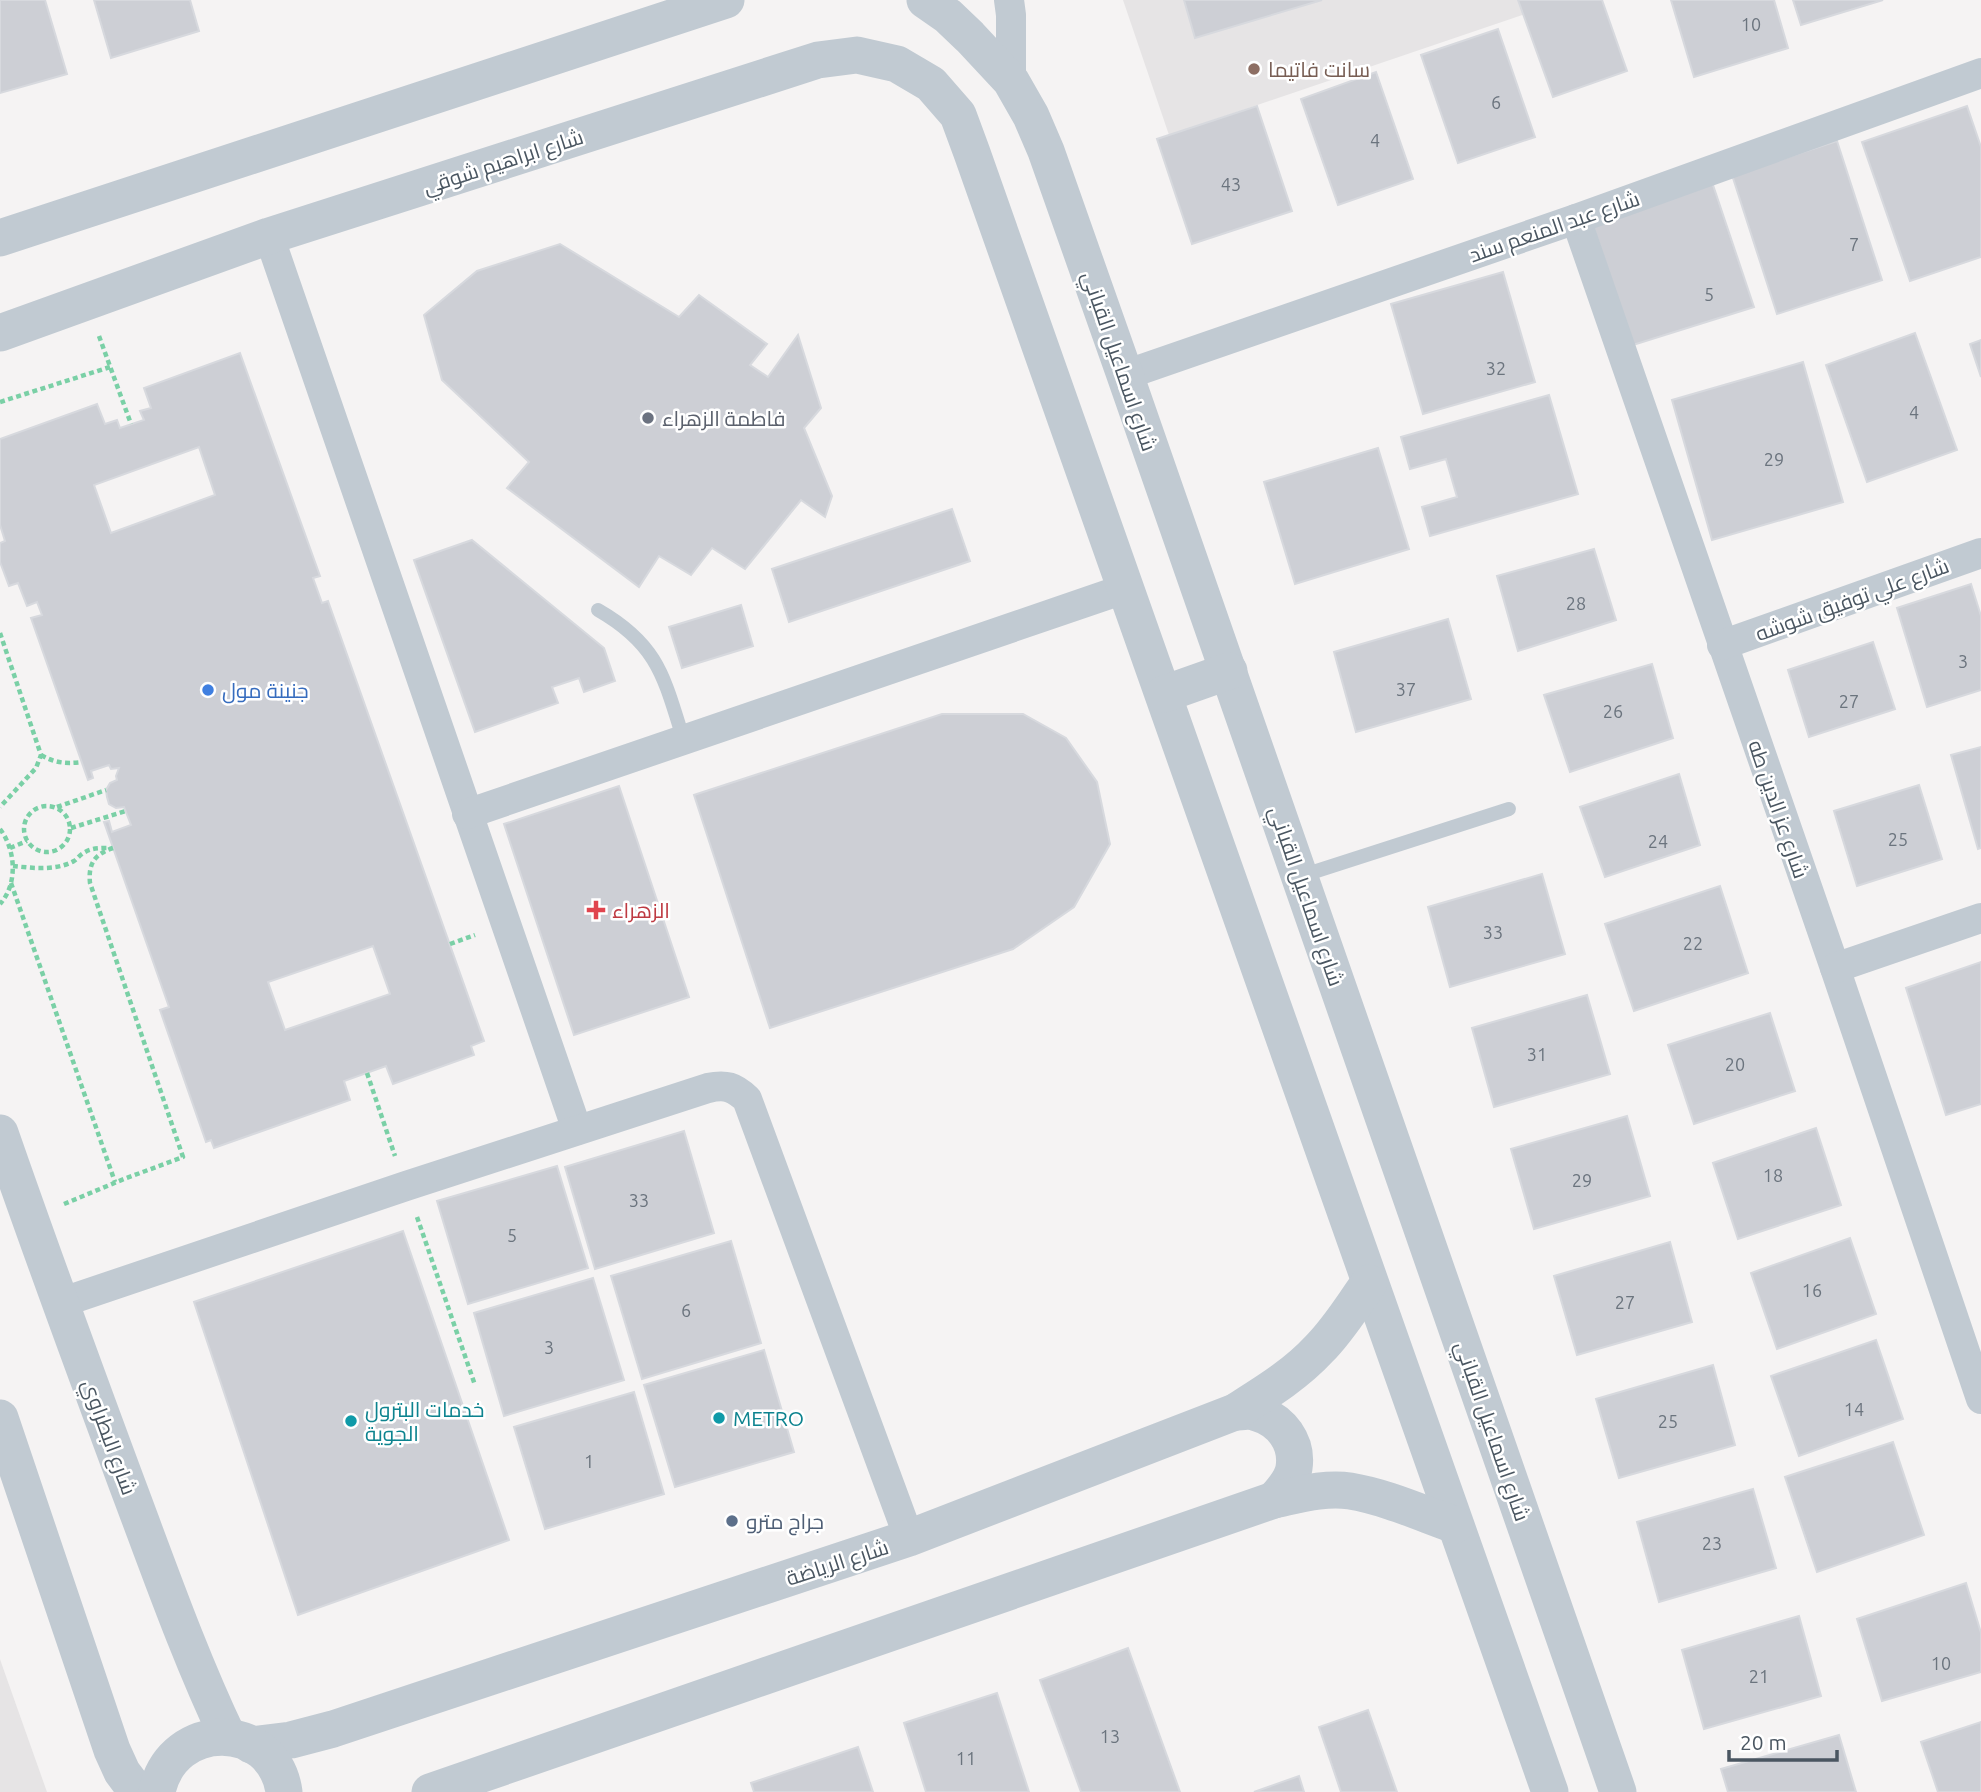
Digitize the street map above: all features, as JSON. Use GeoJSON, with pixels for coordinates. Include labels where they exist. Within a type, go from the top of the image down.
{"type":"FeatureCollection","features":[{"type":"Feature","properties":{"kind":"street"},"geometry":{"type":"LineString","coordinates":[[0,238],[726,0]]}},
{"type":"Feature","properties":{"kind":"street"},"geometry":{"type":"LineString","coordinates":[[925,0],[948,16],[1011,81]]}},
{"type":"Feature","properties":{"kind":"street","name":"شارع اسماعيل القباني"},"geometry":{"type":"LineString","coordinates":[[1009,0],[1011,81],[1031,116],[1046,151],[1618,1792]]}},
{"type":"Feature","properties":{"kind":"street","name":"شارع ابراهيم شوقي"},"geometry":{"type":"LineString","coordinates":[[0,333],[269,236],[818,60],[857,55],[897,64],[932,84],[958,115],[1127,587]]}},
{"type":"Feature","properties":{"kind":"street","name":"شارع عبد المنعم سند"},"geometry":{"type":"LineString","coordinates":[[1125,375],[1576,219],[1981,73]]}},
{"type":"Feature","properties":{"kind":"street","name":"شارع عز الدين طه"},"geometry":{"type":"LineString","coordinates":[[1576,219],[1981,1399]]}},
{"type":"Feature","properties":{"kind":"street"},"geometry":{"type":"LineString","coordinates":[[269,236],[577,1130]]}},
{"type":"Feature","properties":{"kind":"street","name":"شارع علي توفيق شوشه"},"geometry":{"type":"LineString","coordinates":[[1722,645],[1981,553]]}},
{"type":"Feature","properties":{"kind":"street"},"geometry":{"type":"LineString","coordinates":[[467,814],[1127,587],[1369,1283],[1550,1792]]}},
{"type":"Feature","properties":{"kind":"street"},"geometry":{"type":"LineString","coordinates":[[1164,694],[1228,671]]}},
{"type":"Feature","properties":{"kind":"street"},"geometry":{"type":"LineString","coordinates":[[1835,968],[1981,918]]}},
{"type":"Feature","properties":{"kind":"street"},"geometry":{"type":"LineString","coordinates":[[60,1303],[406,1186],[723,1085],[737,1089],[747,1099],[909,1538]]}},
{"type":"Feature","properties":{"kind":"street","name":"شارع البطراوي"},"geometry":{"type":"LineString","coordinates":[[0,1133],[60,1303],[201,1680],[239,1741]]}},
{"type":"Feature","properties":{"kind":"street","name":"شارع الرياضة"},"geometry":{"type":"LineString","coordinates":[[156,1792],[167,1765],[178,1752],[193,1743],[210,1738],[239,1741],[291,1740],[333,1729],[909,1538],[1235,1412],[1275,1387],[1320,1348],[1369,1283]]}},
{"type":"Feature","properties":{"kind":"street"},"geometry":{"type":"LineString","coordinates":[[1235,1412],[1254,1411],[1272,1418],[1286,1432],[1293,1449],[1294,1468],[1287,1486],[1274,1500]]}},
{"type":"Feature","properties":{"kind":"street"},"geometry":{"type":"LineString","coordinates":[[0,1418],[112,1750],[122,1772],[137,1792]]}},
{"type":"Feature","properties":{"kind":"street"},"geometry":{"type":"LineString","coordinates":[[430,1792],[1274,1500],[1311,1492],[1348,1491],[1383,1499],[1455,1525]]}},
{"type":"Feature","properties":{"kind":"street"},"geometry":{"type":"LineString","coordinates":[[239,1741],[265,1755],[276,1769],[284,1792]]}},
{"type":"Feature","properties":{"kind":"lane"},"geometry":{"type":"LineString","coordinates":[[598,610],[621,623],[640,640],[656,661],[684,741]]}},
{"type":"Feature","properties":{"kind":"lane"},"geometry":{"type":"LineString","coordinates":[[1300,877],[1509,810]]}},
{"type":"Feature","properties":{"kind":"path"},"geometry":{"type":"LineString","coordinates":[[87,302],[131,424]]}},
{"type":"Feature","properties":{"kind":"path"},"geometry":{"type":"LineString","coordinates":[[0,402],[110,367]]}},
{"type":"Feature","properties":{"kind":"path"},"geometry":{"type":"LineString","coordinates":[[0,633],[41,755],[36,768],[0,807]]}},
{"type":"Feature","properties":{"kind":"path"},"geometry":{"type":"LineString","coordinates":[[41,755],[66,764],[82,762]]}},
{"type":"Feature","properties":{"kind":"path"},"geometry":{"type":"LineString","coordinates":[[57,807],[69,820],[69,839],[63,848],[43,853],[34,849],[27,841],[24,831],[30,813],[38,808],[57,807],[106,790]]}},
{"type":"Feature","properties":{"kind":"path"},"geometry":{"type":"LineString","coordinates":[[71,828],[126,811]]}},
{"type":"Feature","properties":{"kind":"path"},"geometry":{"type":"LineString","coordinates":[[0,829],[10,848],[13,866],[11,883],[0,904]]}},
{"type":"Feature","properties":{"kind":"path"},"geometry":{"type":"LineString","coordinates":[[10,848],[27,841]]}},
{"type":"Feature","properties":{"kind":"path"},"geometry":{"type":"LineString","coordinates":[[13,866],[52,867],[75,861],[90,849],[113,848],[100,853],[94,860],[90,883],[183,1157],[115,1182],[30,1219]]}},
{"type":"Feature","properties":{"kind":"path"},"geometry":{"type":"LineString","coordinates":[[11,883],[115,1182]]}},
{"type":"Feature","properties":{"kind":"path"},"geometry":{"type":"LineString","coordinates":[[367,1073],[475,1385]]}},
{"type":"Feature","properties":{"kind":"shaded area","name":"سانت فاتيما"},"geometry":{"type":"Polygon","coordinates":[[[1123,0],[1554,0],[1555,4],[1169,135],[1123,0]]]}},
{"type":"Feature","properties":{"kind":"shaded area"},"geometry":{"type":"Polygon","coordinates":[[[0,1659],[2,1665],[47,1792],[0,1792],[0,1659]]]}},
{"type":"Feature","properties":{"kind":"building"},"geometry":{"type":"Polygon","coordinates":[[[0,0],[45,0],[67,74],[0,93],[0,0]]]}},
{"type":"Feature","properties":{"kind":"building"},"geometry":{"type":"Polygon","coordinates":[[[94,0],[190,0],[199,31],[111,58],[94,0]]]}},
{"type":"Feature","properties":{"kind":"building"},"geometry":{"type":"Polygon","coordinates":[[[1184,0],[1322,0],[1195,38],[1184,0]]]}},
{"type":"Feature","properties":{"kind":"building"},"geometry":{"type":"Polygon","coordinates":[[[1518,0],[1602,0],[1627,71],[1553,97],[1518,0]]]}},
{"type":"Feature","properties":{"kind":"building"},"geometry":{"type":"Polygon","coordinates":[[[1671,0],[1774,0],[1788,48],[1694,77],[1671,0]]]}},
{"type":"Feature","properties":{"kind":"building"},"geometry":{"type":"Polygon","coordinates":[[[1793,0],[1883,0],[1801,25],[1793,0]]]}},
{"type":"Feature","properties":{"kind":"building"},"geometry":{"type":"Polygon","coordinates":[[[1498,29],[1535,137],[1458,163],[1421,55],[1498,29]]]}},
{"type":"Feature","properties":{"kind":"building"},"geometry":{"type":"Polygon","coordinates":[[[1376,72],[1413,179],[1338,205],[1301,99],[1376,72]]]}},
{"type":"Feature","properties":{"kind":"building"},"geometry":{"type":"Polygon","coordinates":[[[1257,106],[1292,211],[1192,244],[1157,139],[1257,106]]]}},
{"type":"Feature","properties":{"kind":"building"},"geometry":{"type":"Polygon","coordinates":[[[1967,106],[1981,147],[1981,257],[1910,281],[1862,142],[1967,106]]]}},
{"type":"Feature","properties":{"kind":"building"},"geometry":{"type":"Polygon","coordinates":[[[1837,141],[1882,280],[1777,314],[1732,175],[1837,141]]]}},
{"type":"Feature","properties":{"kind":"building"},"geometry":{"type":"Polygon","coordinates":[[[1712,182],[1754,307],[1633,345],[1592,223],[1712,182]]]}},
{"type":"Feature","properties":{"kind":"building","name":"فاطمة الزهراء"},"geometry":{"type":"Polygon","coordinates":[[[560,244],[679,317],[699,295],[767,344],[750,365],[768,377],[798,335],[821,408],[804,428],[832,496],[825,517],[801,500],[745,569],[712,548],[691,575],[659,556],[639,587],[507,488],[529,462],[442,380],[424,315],[477,271],[560,244]]]}},
{"type":"Feature","properties":{"kind":"building"},"geometry":{"type":"Polygon","coordinates":[[[1503,272],[1535,382],[1423,414],[1391,304],[1503,272]]]}},
{"type":"Feature","properties":{"kind":"building"},"geometry":{"type":"Polygon","coordinates":[[[1915,333],[1957,450],[1867,482],[1826,365],[1915,333]]]}},
{"type":"Feature","properties":{"kind":"building"},"geometry":{"type":"Polygon","coordinates":[[[1981,340],[1981,377],[1970,344],[1981,340]]]}},
{"type":"Feature","properties":{"kind":"building","name":"جنينة مول"},"geometry":{"type":"Polygon","coordinates":[[[240,353],[320,576],[313,578],[322,603],[328,601],[484,1041],[471,1046],[474,1055],[393,1084],[386,1066],[344,1081],[350,1100],[214,1148],[211,1140],[206,1142],[160,1010],[169,1007],[104,822],[109,821],[112,832],[131,825],[124,807],[116,808],[109,804],[107,797],[106,790],[110,783],[117,780],[119,768],[111,769],[109,765],[91,771],[93,778],[88,780],[31,618],[42,615],[37,602],[27,606],[18,583],[9,586],[0,562],[0,543],[5,541],[0,525],[0,439],[97,404],[105,424],[117,420],[120,428],[144,420],[140,411],[151,408],[144,388],[240,353]],[[199,447],[94,485],[111,533],[215,495],[199,447]],[[373,946],[268,982],[285,1030],[390,994],[373,946]]]}},
{"type":"Feature","properties":{"kind":"building"},"geometry":{"type":"Polygon","coordinates":[[[1803,362],[1843,502],[1712,540],[1672,400],[1803,362]]]}},
{"type":"Feature","properties":{"kind":"building"},"geometry":{"type":"Polygon","coordinates":[[[1549,395],[1578,494],[1430,536],[1422,507],[1457,497],[1446,459],[1410,469],[1401,437],[1549,395]]]}},
{"type":"Feature","properties":{"kind":"building"},"geometry":{"type":"Polygon","coordinates":[[[1378,448],[1409,549],[1295,584],[1264,482],[1378,448]]]}},
{"type":"Feature","properties":{"kind":"building"},"geometry":{"type":"Polygon","coordinates":[[[952,509],[970,561],[789,622],[772,569],[952,509]]]}},
{"type":"Feature","properties":{"kind":"building"},"geometry":{"type":"Polygon","coordinates":[[[472,540],[604,648],[615,681],[584,692],[579,678],[552,687],[558,703],[475,732],[414,560],[472,540]]]}},
{"type":"Feature","properties":{"kind":"building"},"geometry":{"type":"Polygon","coordinates":[[[1594,549],[1616,620],[1518,651],[1497,576],[1594,549]]]}},
{"type":"Feature","properties":{"kind":"building"},"geometry":{"type":"Polygon","coordinates":[[[1971,584],[1981,616],[1981,690],[1927,707],[1897,608],[1971,584]]]}},
{"type":"Feature","properties":{"kind":"building"},"geometry":{"type":"Polygon","coordinates":[[[741,605],[753,646],[682,668],[669,627],[741,605]]]}},
{"type":"Feature","properties":{"kind":"building"},"geometry":{"type":"Polygon","coordinates":[[[1448,619],[1471,699],[1356,732],[1334,652],[1448,619]]]}},
{"type":"Feature","properties":{"kind":"building"},"geometry":{"type":"Polygon","coordinates":[[[1873,642],[1895,709],[1809,737],[1788,670],[1873,642]]]}},
{"type":"Feature","properties":{"kind":"building"},"geometry":{"type":"Polygon","coordinates":[[[1652,664],[1673,738],[1570,772],[1544,695],[1652,664]]]}},
{"type":"Feature","properties":{"kind":"building"},"geometry":{"type":"Polygon","coordinates":[[[942,714],[1023,714],[1066,738],[1097,782],[1110,844],[1074,907],[1013,949],[770,1028],[694,795],[942,714]]]}},
{"type":"Feature","properties":{"kind":"building"},"geometry":{"type":"Polygon","coordinates":[[[1981,747],[1981,848],[1978,849],[1951,755],[1981,747]]]}},
{"type":"Feature","properties":{"kind":"building"},"geometry":{"type":"Polygon","coordinates":[[[1679,774],[1700,845],[1605,877],[1580,807],[1679,774]]]}},
{"type":"Feature","properties":{"kind":"building"},"geometry":{"type":"Polygon","coordinates":[[[1919,785],[1942,859],[1857,886],[1834,811],[1919,785]]]}},
{"type":"Feature","properties":{"kind":"building","name":"الزهراء"},"geometry":{"type":"Polygon","coordinates":[[[619,786],[689,997],[574,1035],[504,824],[619,786]]]}},
{"type":"Feature","properties":{"kind":"building"},"geometry":{"type":"Polygon","coordinates":[[[1542,874],[1565,954],[1450,987],[1428,907],[1542,874]]]}},
{"type":"Feature","properties":{"kind":"building"},"geometry":{"type":"Polygon","coordinates":[[[1720,886],[1748,973],[1634,1011],[1605,924],[1720,886]]]}},
{"type":"Feature","properties":{"kind":"building"},"geometry":{"type":"Polygon","coordinates":[[[1981,962],[1981,1104],[1946,1115],[1906,988],[1981,962]]]}},
{"type":"Feature","properties":{"kind":"building"},"geometry":{"type":"Polygon","coordinates":[[[1587,995],[1610,1074],[1494,1107],[1472,1028],[1587,995]]]}},
{"type":"Feature","properties":{"kind":"building"},"geometry":{"type":"Polygon","coordinates":[[[1770,1013],[1795,1091],[1694,1124],[1668,1045],[1770,1013]]]}},
{"type":"Feature","properties":{"kind":"building"},"geometry":{"type":"Polygon","coordinates":[[[1627,1116],[1650,1196],[1534,1229],[1511,1149],[1627,1116]]]}},
{"type":"Feature","properties":{"kind":"building"},"geometry":{"type":"Polygon","coordinates":[[[1816,1128],[1841,1205],[1738,1239],[1713,1163],[1816,1128]]]}},
{"type":"Feature","properties":{"kind":"building"},"geometry":{"type":"Polygon","coordinates":[[[684,1131],[714,1233],[595,1269],[565,1167],[684,1131]]]}},
{"type":"Feature","properties":{"kind":"building"},"geometry":{"type":"Polygon","coordinates":[[[557,1166],[588,1268],[468,1304],[437,1201],[557,1166]]]}},
{"type":"Feature","properties":{"kind":"building","name":"خدمات البترول الجوية"},"geometry":{"type":"Polygon","coordinates":[[[403,1231],[509,1540],[298,1615],[194,1302],[403,1231]]]}},
{"type":"Feature","properties":{"kind":"building"},"geometry":{"type":"Polygon","coordinates":[[[1850,1238],[1876,1314],[1777,1349],[1751,1273],[1850,1238]]]}},
{"type":"Feature","properties":{"kind":"building"},"geometry":{"type":"Polygon","coordinates":[[[731,1241],[761,1343],[642,1379],[611,1276],[731,1241]]]}},
{"type":"Feature","properties":{"kind":"building"},"geometry":{"type":"Polygon","coordinates":[[[1670,1242],[1692,1322],[1577,1355],[1554,1276],[1670,1242]]]}},
{"type":"Feature","properties":{"kind":"building"},"geometry":{"type":"Polygon","coordinates":[[[593,1278],[624,1380],[504,1416],[474,1313],[593,1278]]]}},
{"type":"Feature","properties":{"kind":"building"},"geometry":{"type":"Polygon","coordinates":[[[1876,1340],[1903,1419],[1799,1456],[1771,1376],[1876,1340]]]}},
{"type":"Feature","properties":{"kind":"building","name":"METRO"},"geometry":{"type":"Polygon","coordinates":[[[764,1350],[794,1452],[675,1487],[644,1385],[764,1350]]]}},
{"type":"Feature","properties":{"kind":"building"},"geometry":{"type":"Polygon","coordinates":[[[1713,1365],[1735,1445],[1619,1478],[1596,1399],[1713,1365]]]}},
{"type":"Feature","properties":{"kind":"building"},"geometry":{"type":"Polygon","coordinates":[[[634,1392],[664,1494],[545,1529],[514,1427],[634,1392]]]}},
{"type":"Feature","properties":{"kind":"building"},"geometry":{"type":"Polygon","coordinates":[[[1893,1442],[1924,1535],[1817,1572],[1785,1477],[1893,1442]]]}},
{"type":"Feature","properties":{"kind":"building"},"geometry":{"type":"Polygon","coordinates":[[[1753,1489],[1776,1568],[1659,1602],[1637,1522],[1753,1489]]]}},
{"type":"Feature","properties":{"kind":"building"},"geometry":{"type":"Polygon","coordinates":[[[1966,1583],[1981,1633],[1981,1672],[1882,1701],[1857,1619],[1966,1583]]]}},
{"type":"Feature","properties":{"kind":"building"},"geometry":{"type":"Polygon","coordinates":[[[1799,1616],[1821,1696],[1704,1729],[1682,1650],[1799,1616]]]}},
{"type":"Feature","properties":{"kind":"building"},"geometry":{"type":"Polygon","coordinates":[[[1128,1648],[1180,1792],[1081,1792],[1040,1680],[1128,1648]]]}},
{"type":"Feature","properties":{"kind":"building"},"geometry":{"type":"Polygon","coordinates":[[[997,1693],[1029,1792],[926,1792],[904,1723],[997,1693]]]}},
{"type":"Feature","properties":{"kind":"building"},"geometry":{"type":"Polygon","coordinates":[[[1368,1710],[1397,1792],[1341,1792],[1319,1727],[1368,1710]]]}},
{"type":"Feature","properties":{"kind":"building"},"geometry":{"type":"Polygon","coordinates":[[[1981,1722],[1981,1792],[1938,1792],[1921,1742],[1981,1722]]]}},
{"type":"Feature","properties":{"kind":"building"},"geometry":{"type":"Polygon","coordinates":[[[1839,1735],[1856,1792],[1728,1792],[1721,1769],[1839,1735]]]}},
{"type":"Feature","properties":{"kind":"building"},"geometry":{"type":"Polygon","coordinates":[[[858,1747],[873,1792],[754,1792],[751,1783],[858,1747]]]}},
{"type":"Feature","properties":{"kind":"building"},"geometry":{"type":"Polygon","coordinates":[[[1299,1776],[1304,1792],[1254,1792],[1299,1776]]]}},
{"type":"Feature","properties":{"kind":"place","name":"سانت فاتيما"},"geometry":{"type":"Point","coordinates":[1254,69]}},
{"type":"Feature","properties":{"kind":"place","name":"فاطمة الزهراء"},"geometry":{"type":"Point","coordinates":[648,418]}},
{"type":"Feature","properties":{"kind":"place","name":"جنينة مول"},"geometry":{"type":"Point","coordinates":[208,690]}},
{"type":"Feature","properties":{"kind":"place","name":"الزهراء"},"geometry":{"type":"Point","coordinates":[596,910]}},
{"type":"Feature","properties":{"kind":"place","name":"METRO"},"geometry":{"type":"Point","coordinates":[719,1418]}},
{"type":"Feature","properties":{"kind":"place","name":"خدمات البترول الجوية"},"geometry":{"type":"Point","coordinates":[351,1421]}},
{"type":"Feature","properties":{"kind":"place","name":"جراج مترو"},"geometry":{"type":"Point","coordinates":[732,1521]}}]}
